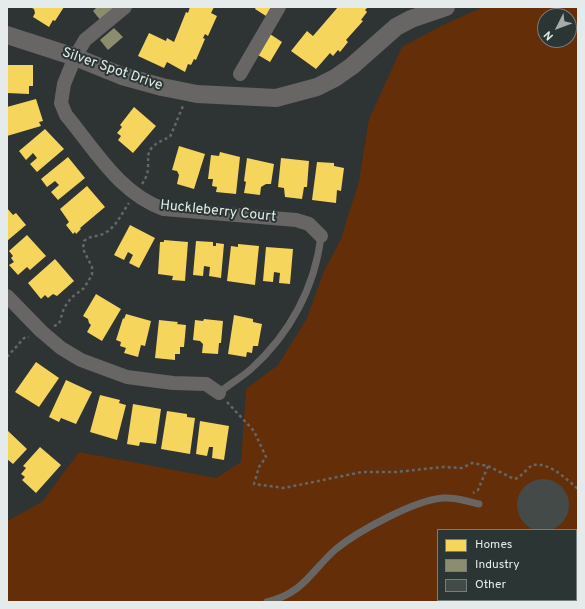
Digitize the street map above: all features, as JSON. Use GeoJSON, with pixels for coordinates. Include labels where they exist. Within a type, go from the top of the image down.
{"type":"FeatureCollection","features":[{"type":"Feature","properties":{"kind":"street","name":"Huckleberry Court"},"geometry":{"type":"LineString","coordinates":[[125,7],[85,40],[75,57],[64,84],[61,103],[66,115],[125,187],[148,204],[164,209],[296,220],[309,224],[321,236]]}},
{"type":"Feature","properties":{"kind":"street"},"geometry":{"type":"LineString","coordinates":[[240,74],[279,7]]}},
{"type":"Feature","properties":{"kind":"street","name":"Silver Spot Drive"},"geometry":{"type":"LineString","coordinates":[[7,35],[75,57],[142,82],[186,92],[256,98],[276,98],[303,92],[335,78],[352,66],[412,11],[446,7]]}},
{"type":"Feature","properties":{"kind":"street"},"geometry":{"type":"LineString","coordinates":[[7,296],[41,332],[68,352],[100,368],[127,377],[152,381],[206,384],[219,393]]}},
{"type":"Feature","properties":{"kind":"lane"},"geometry":{"type":"LineString","coordinates":[[219,393],[250,370],[266,355],[294,318],[313,276],[321,236]]}},
{"type":"Feature","properties":{"kind":"lane"},"geometry":{"type":"LineString","coordinates":[[267,602],[298,589],[336,549],[387,518],[431,500],[442,498],[465,500],[479,504]]}},
{"type":"Feature","properties":{"kind":"path"},"geometry":{"type":"LineString","coordinates":[[7,357],[24,338],[59,324],[64,308],[71,298],[84,288],[92,275],[92,267],[83,249],[84,241],[90,236],[104,234],[115,225],[149,172],[147,156],[156,142],[170,137],[182,112],[186,92]]}},
{"type":"Feature","properties":{"kind":"path"},"geometry":{"type":"LineString","coordinates":[[219,393],[254,431],[266,457],[259,467],[254,484],[284,488],[362,472],[396,472],[443,467],[462,468],[472,463],[488,466],[514,479],[518,478],[532,465],[541,465],[560,474],[578,489]]}},
{"type":"Feature","properties":{"kind":"path"},"geometry":{"type":"LineString","coordinates":[[465,500],[478,490],[488,466]]}},
{"type":"Feature","properties":{"kind":"shaded area"},"geometry":{"type":"Polygon","coordinates":[[[483,7],[578,7],[578,602],[7,602],[7,521],[42,502],[79,452],[216,478],[241,462],[246,389],[278,365],[307,318],[324,271],[341,239],[359,181],[369,119],[402,47],[443,25],[483,7]]]}},
{"type":"Feature","properties":{"kind":"building: Homes"},"geometry":{"type":"Polygon","coordinates":[[[30,7],[64,7],[49,27],[33,17],[35,13],[34,9],[30,7]]]}},
{"type":"Feature","properties":{"kind":"building: Homes"},"geometry":{"type":"Polygon","coordinates":[[[190,7],[214,7],[211,13],[217,16],[208,36],[205,34],[203,38],[205,39],[196,60],[194,59],[191,65],[188,64],[185,72],[167,62],[164,68],[138,56],[149,33],[166,41],[167,38],[174,42],[186,12],[188,13],[190,7]]]}},
{"type":"Feature","properties":{"kind":"building: Homes"},"geometry":{"type":"Polygon","coordinates":[[[256,7],[271,7],[266,16],[255,9],[256,7]]]}},
{"type":"Feature","properties":{"kind":"building: Homes"},"geometry":{"type":"Polygon","coordinates":[[[338,7],[368,7],[365,10],[367,12],[361,20],[363,21],[346,40],[348,42],[340,52],[338,50],[333,56],[330,53],[316,69],[291,51],[307,31],[313,36],[338,7]]]}},
{"type":"Feature","properties":{"kind":"building: Homes"},"geometry":{"type":"Polygon","coordinates":[[[270,34],[282,42],[270,62],[258,55],[270,34]]]}},
{"type":"Feature","properties":{"kind":"building: Homes"},"geometry":{"type":"Polygon","coordinates":[[[7,65],[33,65],[33,86],[29,86],[29,94],[7,93],[7,65]]]}},
{"type":"Feature","properties":{"kind":"building: Homes"},"geometry":{"type":"Polygon","coordinates":[[[36,99],[43,121],[39,122],[41,126],[7,136],[7,107],[36,99]]]}},
{"type":"Feature","properties":{"kind":"building: Homes"},"geometry":{"type":"Polygon","coordinates":[[[134,107],[156,126],[133,153],[118,140],[121,136],[117,133],[122,127],[120,125],[134,107]]]}},
{"type":"Feature","properties":{"kind":"building: Homes"},"geometry":{"type":"Polygon","coordinates":[[[45,129],[64,149],[37,172],[30,164],[37,158],[33,153],[26,160],[19,151],[45,129]]]}},
{"type":"Feature","properties":{"kind":"building: Homes"},"geometry":{"type":"Polygon","coordinates":[[[179,146],[205,154],[194,189],[177,184],[179,175],[177,171],[172,170],[179,146]]]}},
{"type":"Feature","properties":{"kind":"building: Homes"},"geometry":{"type":"Polygon","coordinates":[[[220,152],[240,157],[236,194],[216,192],[217,187],[212,186],[213,179],[208,179],[211,155],[219,156],[220,152]]]}},
{"type":"Feature","properties":{"kind":"building: Homes"},"geometry":{"type":"Polygon","coordinates":[[[68,157],[85,178],[58,200],[51,192],[59,185],[55,181],[47,187],[41,179],[68,157]]]}},
{"type":"Feature","properties":{"kind":"building: Homes"},"geometry":{"type":"Polygon","coordinates":[[[247,158],[274,164],[271,184],[266,184],[261,187],[260,195],[244,193],[247,158]]]}},
{"type":"Feature","properties":{"kind":"building: Homes"},"geometry":{"type":"Polygon","coordinates":[[[281,158],[309,161],[307,187],[304,187],[302,199],[285,197],[284,188],[278,187],[281,158]]]}},
{"type":"Feature","properties":{"kind":"building: Homes"},"geometry":{"type":"Polygon","coordinates":[[[317,162],[334,163],[334,166],[344,168],[341,191],[337,190],[336,203],[312,200],[317,162]]]}},
{"type":"Feature","properties":{"kind":"building: Homes"},"geometry":{"type":"Polygon","coordinates":[[[87,186],[105,207],[80,228],[81,229],[76,234],[75,232],[73,234],[66,225],[69,222],[60,209],[87,186]]]}},
{"type":"Feature","properties":{"kind":"building: Homes"},"geometry":{"type":"Polygon","coordinates":[[[7,208],[13,215],[16,213],[26,225],[7,241],[7,208]]]}},
{"type":"Feature","properties":{"kind":"building: Homes"},"geometry":{"type":"Polygon","coordinates":[[[130,225],[155,238],[139,268],[129,263],[133,255],[128,252],[124,260],[114,255],[130,225]]]}},
{"type":"Feature","properties":{"kind":"building: Homes"},"geometry":{"type":"Polygon","coordinates":[[[27,235],[46,256],[30,270],[27,267],[18,275],[9,265],[14,262],[11,258],[13,256],[9,251],[27,235]]]}},
{"type":"Feature","properties":{"kind":"building: Homes"},"geometry":{"type":"Polygon","coordinates":[[[164,240],[188,242],[185,281],[172,280],[173,276],[158,274],[160,242],[164,242],[164,240]]]}},
{"type":"Feature","properties":{"kind":"building: Homes"},"geometry":{"type":"Polygon","coordinates":[[[196,241],[213,242],[213,246],[216,246],[216,243],[224,244],[221,278],[209,276],[210,267],[204,266],[203,276],[193,275],[196,241]]]}},
{"type":"Feature","properties":{"kind":"building: Homes"},"geometry":{"type":"Polygon","coordinates":[[[238,244],[259,246],[255,285],[227,281],[231,246],[238,247],[238,244]]]}},
{"type":"Feature","properties":{"kind":"building: Homes"},"geometry":{"type":"Polygon","coordinates":[[[266,247],[293,249],[290,284],[279,283],[280,273],[274,272],[273,282],[263,281],[266,247]]]}},
{"type":"Feature","properties":{"kind":"building: Homes"},"geometry":{"type":"Polygon","coordinates":[[[55,259],[74,281],[57,296],[53,294],[48,298],[45,295],[41,299],[28,283],[55,259]]]}},
{"type":"Feature","properties":{"kind":"building: Homes"},"geometry":{"type":"Polygon","coordinates":[[[96,294],[121,309],[102,341],[87,332],[91,325],[88,319],[83,316],[96,294]]]}},
{"type":"Feature","properties":{"kind":"building: Homes"},"geometry":{"type":"Polygon","coordinates":[[[126,314],[151,321],[145,346],[141,345],[138,357],[124,353],[126,348],[120,346],[121,342],[116,340],[123,318],[124,319],[126,314]]]}},
{"type":"Feature","properties":{"kind":"building: Homes"},"geometry":{"type":"Polygon","coordinates":[[[234,315],[253,319],[253,322],[262,324],[258,346],[253,346],[252,353],[247,352],[246,357],[228,354],[234,315]]]}},
{"type":"Feature","properties":{"kind":"building: Homes"},"geometry":{"type":"Polygon","coordinates":[[[204,319],[223,321],[221,343],[219,343],[218,354],[202,353],[203,344],[200,341],[193,340],[195,320],[203,321],[204,319]]]}},
{"type":"Feature","properties":{"kind":"building: Homes"},"geometry":{"type":"Polygon","coordinates":[[[159,320],[178,322],[177,324],[186,325],[184,347],[180,347],[180,354],[175,354],[175,360],[155,358],[159,320]]]}},
{"type":"Feature","properties":{"kind":"building: Homes"},"geometry":{"type":"Polygon","coordinates":[[[36,362],[59,378],[39,407],[15,392],[36,362]]]}},
{"type":"Feature","properties":{"kind":"building: Homes"},"geometry":{"type":"Polygon","coordinates":[[[66,380],[92,392],[76,424],[61,418],[59,422],[49,417],[66,380]]]}},
{"type":"Feature","properties":{"kind":"building: Homes"},"geometry":{"type":"Polygon","coordinates":[[[100,395],[120,400],[119,403],[126,405],[117,440],[90,432],[100,395]]]}},
{"type":"Feature","properties":{"kind":"building: Homes"},"geometry":{"type":"Polygon","coordinates":[[[133,404],[161,409],[156,444],[140,442],[139,446],[127,444],[133,404]]]}},
{"type":"Feature","properties":{"kind":"building: Homes"},"geometry":{"type":"Polygon","coordinates":[[[167,411],[187,414],[187,417],[195,418],[190,454],[161,449],[167,411]]]}},
{"type":"Feature","properties":{"kind":"building: Homes"},"geometry":{"type":"Polygon","coordinates":[[[200,421],[229,426],[224,460],[212,458],[213,447],[209,447],[207,456],[196,454],[200,421]]]}},
{"type":"Feature","properties":{"kind":"building: Homes"},"geometry":{"type":"Polygon","coordinates":[[[7,430],[27,449],[13,464],[7,459],[7,430]]]}},
{"type":"Feature","properties":{"kind":"building: Homes"},"geometry":{"type":"Polygon","coordinates":[[[40,447],[61,465],[36,493],[22,480],[25,477],[21,474],[26,468],[23,466],[40,447]]]}},
{"type":"Feature","properties":{"kind":"building: Industry"},"geometry":{"type":"Polygon","coordinates":[[[97,7],[118,7],[101,21],[93,11],[97,7]]]}},
{"type":"Feature","properties":{"kind":"building: Industry"},"geometry":{"type":"Polygon","coordinates":[[[114,28],[123,37],[108,50],[100,40],[114,28]]]}},
{"type":"Feature","properties":{"kind":"building: Other"},"geometry":{"type":"Polygon","coordinates":[[[538,479],[548,479],[558,483],[565,490],[569,500],[569,510],[565,520],[558,527],[553,529],[533,529],[528,527],[521,520],[517,510],[517,500],[521,490],[528,483],[538,479]]]}}]}
